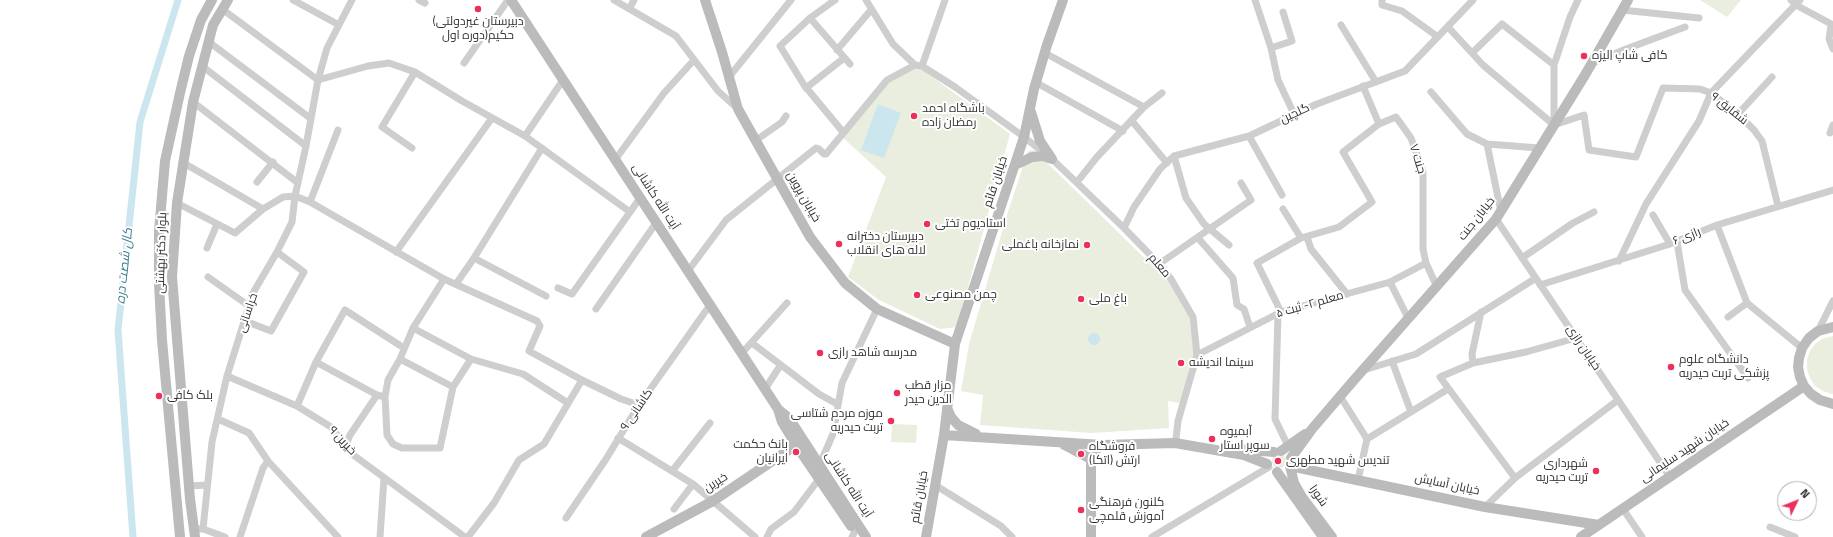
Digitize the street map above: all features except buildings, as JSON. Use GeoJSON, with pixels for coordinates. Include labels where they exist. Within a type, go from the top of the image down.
{"type":"FeatureCollection","features":[{"type":"Feature","properties":{"kind":"street","name":"بلوار دکتر بهشتی"},"geometry":{"type":"LineString","coordinates":[[180,537],[159,284],[159,231],[165,162],[189,56],[201,20],[212,0]]}},
{"type":"Feature","properties":{"kind":"street","name":"بلوار دکتر بهشتی"},"geometry":{"type":"LineString","coordinates":[[197,532],[189,486],[172,277],[177,203],[182,162],[193,102],[213,25],[228,0]]}},
{"type":"Feature","properties":{"kind":"street"},"geometry":{"type":"LineString","coordinates":[[293,0],[339,25]]}},
{"type":"Feature","properties":{"kind":"street","name":"خراسانی"},"geometry":{"type":"LineString","coordinates":[[197,532],[207,485],[212,442],[227,376],[253,293],[278,252],[292,222],[295,196],[318,80],[327,48],[352,0]]}},
{"type":"Feature","properties":{"kind":"street"},"geometry":{"type":"LineString","coordinates":[[464,63],[509,0]]}},
{"type":"Feature","properties":{"kind":"street","name":"آیت الله کاشانی"},"geometry":{"type":"LineString","coordinates":[[509,0],[765,388],[778,409],[782,422],[796,445],[855,535]]}},
{"type":"Feature","properties":{"kind":"street"},"geometry":{"type":"LineString","coordinates":[[614,0],[676,36],[718,91],[738,110]]}},
{"type":"Feature","properties":{"kind":"street"},"geometry":{"type":"LineString","coordinates":[[629,9],[634,0]]}},
{"type":"Feature","properties":{"kind":"street","name":"خیابان پروین"},"geometry":{"type":"LineString","coordinates":[[705,0],[738,110],[810,237],[845,283],[877,309],[956,344]]}},
{"type":"Feature","properties":{"kind":"street"},"geometry":{"type":"LineString","coordinates":[[729,77],[790,0]]}},
{"type":"Feature","properties":{"kind":"street"},"geometry":{"type":"LineString","coordinates":[[834,0],[810,18],[780,46],[806,88],[843,132]]}},
{"type":"Feature","properties":{"kind":"street","name":"معلم"},"geometry":{"type":"LineString","coordinates":[[866,0],[893,44],[918,66],[955,88],[1024,137],[1052,159],[1124,228],[1159,264],[1171,279],[1193,317],[1198,355],[1178,421],[1176,438]]}},
{"type":"Feature","properties":{"kind":"street"},"geometry":{"type":"LineString","coordinates":[[688,271],[726,220],[816,148],[825,154],[887,80],[918,66],[945,0]]}},
{"type":"Feature","properties":{"kind":"street","name":"خیابان قائم"},"geometry":{"type":"LineString","coordinates":[[926,537],[944,435],[956,344],[1024,137],[1046,45],[1063,0]]}},
{"type":"Feature","properties":{"kind":"street"},"geometry":{"type":"LineString","coordinates":[[1255,0],[1271,48],[1278,80],[1294,114]]}},
{"type":"Feature","properties":{"kind":"street"},"geometry":{"type":"LineString","coordinates":[[1382,0],[1382,5],[1402,11],[1438,37]]}},
{"type":"Feature","properties":{"kind":"street","name":"گلچین"},"geometry":{"type":"LineString","coordinates":[[1174,156],[1249,136],[1294,114],[1405,71],[1472,0]]}},
{"type":"Feature","properties":{"kind":"street"},"geometry":{"type":"LineString","coordinates":[[1554,125],[1554,65],[1570,17],[1578,0]]}},
{"type":"Feature","properties":{"kind":"street","name":"خیابان جنت"},"geometry":{"type":"LineString","coordinates":[[1290,462],[1312,429],[1498,216],[1592,63],[1628,0]]}},
{"type":"Feature","properties":{"kind":"street"},"geometry":{"type":"LineString","coordinates":[[1619,261],[1646,204],[1699,121],[1711,93],[1796,2],[1832,25],[1829,39],[1833,49]]}},
{"type":"Feature","properties":{"kind":"street"},"geometry":{"type":"LineString","coordinates":[[222,9],[318,80],[368,66],[390,63],[414,72],[525,136],[630,212]]}},
{"type":"Feature","properties":{"kind":"street"},"geometry":{"type":"LineString","coordinates":[[837,50],[871,10]]}},
{"type":"Feature","properties":{"kind":"street"},"geometry":{"type":"LineString","coordinates":[[1622,10],[1699,18]]}},
{"type":"Feature","properties":{"kind":"street"},"geometry":{"type":"LineString","coordinates":[[1271,48],[1292,41],[1283,12]]}},
{"type":"Feature","properties":{"kind":"street"},"geometry":{"type":"LineString","coordinates":[[810,18],[850,64]]}},
{"type":"Feature","properties":{"kind":"street"},"geometry":{"type":"LineString","coordinates":[[1472,53],[1502,24],[1554,65]]}},
{"type":"Feature","properties":{"kind":"street"},"geometry":{"type":"LineString","coordinates":[[1342,25],[1376,82]]}},
{"type":"Feature","properties":{"kind":"street"},"geometry":{"type":"LineString","coordinates":[[1448,27],[1472,53],[1511,90],[1554,125]]}},
{"type":"Feature","properties":{"kind":"street"},"geometry":{"type":"LineString","coordinates":[[1592,63],[1685,28]]}},
{"type":"Feature","properties":{"kind":"street"},"geometry":{"type":"LineString","coordinates":[[209,42],[310,118]]}},
{"type":"Feature","properties":{"kind":"street"},"geometry":{"type":"LineString","coordinates":[[1045,53],[1144,107]]}},
{"type":"Feature","properties":{"kind":"street"},"geometry":{"type":"LineString","coordinates":[[806,88],[844,58]]}},
{"type":"Feature","properties":{"kind":"street"},"geometry":{"type":"LineString","coordinates":[[615,160],[664,93],[694,60]]}},
{"type":"Feature","properties":{"kind":"street"},"geometry":{"type":"LineString","coordinates":[[202,66],[306,146]]}},
{"type":"Feature","properties":{"kind":"street"},"geometry":{"type":"LineString","coordinates":[[412,148],[382,127],[414,72]]}},
{"type":"Feature","properties":{"kind":"street"},"geometry":{"type":"LineString","coordinates":[[1738,114],[1772,76]]}},
{"type":"Feature","properties":{"kind":"street"},"geometry":{"type":"LineString","coordinates":[[525,136],[563,80]]}},
{"type":"Feature","properties":{"kind":"street"},"geometry":{"type":"LineString","coordinates":[[1037,83],[1123,131]]}},
{"type":"Feature","properties":{"kind":"street"},"geometry":{"type":"LineString","coordinates":[[1281,450],[1275,419],[1280,313],[1257,263],[1304,238],[1339,227],[1372,202],[1343,152],[1379,124],[1363,86]]}},
{"type":"Feature","properties":{"kind":"street","name":"شقایق ۹"},"geometry":{"type":"LineString","coordinates":[[1554,125],[1584,115],[1589,150],[1636,157],[1663,88],[1700,89],[1711,93],[1738,114],[1754,130],[1762,142],[1778,206]]}},
{"type":"Feature","properties":{"kind":"street"},"geometry":{"type":"LineString","coordinates":[[1077,182],[1144,107],[1162,92]]}},
{"type":"Feature","properties":{"kind":"street"},"geometry":{"type":"LineString","coordinates":[[1431,92],[1467,134],[1487,144],[1539,148]]}},
{"type":"Feature","properties":{"kind":"street"},"geometry":{"type":"LineString","coordinates":[[193,102],[273,162],[298,183]]}},
{"type":"Feature","properties":{"kind":"street"},"geometry":{"type":"LineString","coordinates":[[1030,109],[1040,141],[1052,159]]}},
{"type":"Feature","properties":{"kind":"street"},"geometry":{"type":"LineString","coordinates":[[755,141],[782,122],[786,116]]}},
{"type":"Feature","properties":{"kind":"street","name":"جنت ۷"},"geometry":{"type":"LineString","coordinates":[[1379,124],[1396,116],[1411,138],[1423,172],[1423,249],[1426,263],[1437,287]]}},
{"type":"Feature","properties":{"kind":"street"},"geometry":{"type":"LineString","coordinates":[[396,252],[492,118]]}},
{"type":"Feature","properties":{"kind":"street"},"geometry":{"type":"LineString","coordinates":[[1132,121],[1167,163]]}},
{"type":"Feature","properties":{"kind":"street"},"geometry":{"type":"LineString","coordinates":[[1830,133],[1833,124]]}},
{"type":"Feature","properties":{"kind":"street"},"geometry":{"type":"LineString","coordinates":[[310,202],[338,130]]}},
{"type":"Feature","properties":{"kind":"street"},"geometry":{"type":"LineString","coordinates":[[1249,136],[1282,195]]}},
{"type":"Feature","properties":{"kind":"street"},"geometry":{"type":"LineString","coordinates":[[1487,144],[1498,216]]}},
{"type":"Feature","properties":{"kind":"street"},"geometry":{"type":"LineString","coordinates":[[456,284],[474,258],[542,148]]}},
{"type":"Feature","properties":{"kind":"street"},"geometry":{"type":"LineString","coordinates":[[1015,165],[1032,157],[1043,156],[1052,159]]}},
{"type":"Feature","properties":{"kind":"street"},"geometry":{"type":"LineString","coordinates":[[1124,228],[1140,197],[1160,169],[1174,156],[1186,198],[1204,224],[1229,245]]}},
{"type":"Feature","properties":{"kind":"street"},"geometry":{"type":"LineString","coordinates":[[182,162],[263,209]]}},
{"type":"Feature","properties":{"kind":"street"},"geometry":{"type":"LineString","coordinates":[[257,182],[273,162]]}},
{"type":"Feature","properties":{"kind":"street"},"geometry":{"type":"LineString","coordinates":[[1159,264],[1210,230],[1251,200],[1241,183]]}},
{"type":"Feature","properties":{"kind":"street","name":"رازی ۶"},"geometry":{"type":"LineString","coordinates":[[1540,285],[1674,243],[1717,225],[1833,190]]}},
{"type":"Feature","properties":{"kind":"street"},"geometry":{"type":"LineString","coordinates":[[177,203],[235,233],[263,209],[283,197],[295,196],[310,202],[407,259],[539,323],[540,326],[529,351],[582,380],[621,399],[639,405]]}},
{"type":"Feature","properties":{"kind":"street"},"geometry":{"type":"LineString","coordinates":[[558,288],[572,294],[640,198]]}},
{"type":"Feature","properties":{"kind":"street"},"geometry":{"type":"LineString","coordinates":[[1283,209],[1311,249],[1347,294]]}},
{"type":"Feature","properties":{"kind":"street"},"geometry":{"type":"LineString","coordinates":[[1522,258],[1573,223],[1594,212]]}},
{"type":"Feature","properties":{"kind":"street"},"geometry":{"type":"LineString","coordinates":[[1653,215],[1674,243],[1685,290],[1748,378]]}},
{"type":"Feature","properties":{"kind":"street","name":"خیابان رازی"},"geometry":{"type":"LineString","coordinates":[[1498,216],[1522,258],[1670,477]]}},
{"type":"Feature","properties":{"kind":"street"},"geometry":{"type":"LineString","coordinates":[[596,309],[656,223]]}},
{"type":"Feature","properties":{"kind":"street"},"geometry":{"type":"LineString","coordinates":[[207,248],[217,224]]}},
{"type":"Feature","properties":{"kind":"street"},"geometry":{"type":"LineString","coordinates":[[1717,225],[1747,303],[1802,348]]}},
{"type":"Feature","properties":{"kind":"street"},"geometry":{"type":"LineString","coordinates":[[1198,238],[1233,278],[1237,305],[1244,309],[1250,327]]}},
{"type":"Feature","properties":{"kind":"street"},"geometry":{"type":"LineString","coordinates":[[245,321],[271,331],[304,272],[278,252]]}},
{"type":"Feature","properties":{"kind":"street"},"geometry":{"type":"LineString","coordinates":[[474,258],[546,296]]}},
{"type":"Feature","properties":{"kind":"street","name":"معلم ۲- ثبت ۵"},"geometry":{"type":"LineString","coordinates":[[1198,355],[1250,327],[1280,313],[1390,282],[1426,263]]}},
{"type":"Feature","properties":{"kind":"street"},"geometry":{"type":"LineString","coordinates":[[208,277],[249,306]]}},
{"type":"Feature","properties":{"kind":"street"},"geometry":{"type":"LineString","coordinates":[[444,278],[413,328],[400,359],[388,380],[385,397],[387,435],[394,444],[402,448],[440,448],[453,387],[471,359]]}},
{"type":"Feature","properties":{"kind":"street"},"geometry":{"type":"LineString","coordinates":[[1362,370],[1416,354],[1536,278]]}},
{"type":"Feature","properties":{"kind":"street"},"geometry":{"type":"LineString","coordinates":[[1390,282],[1408,318]]}},
{"type":"Feature","properties":{"kind":"street"},"geometry":{"type":"LineString","coordinates":[[1818,331],[1833,301]]}},
{"type":"Feature","properties":{"kind":"street"},"geometry":{"type":"LineString","coordinates":[[742,353],[787,303]]}},
{"type":"Feature","properties":{"kind":"street"},"geometry":{"type":"LineString","coordinates":[[1728,317],[1747,303]]}},
{"type":"Feature","properties":{"kind":"street","name":"کاشانی ۹"},"geometry":{"type":"LineString","coordinates":[[566,518],[606,459],[639,405],[710,305]]}},
{"type":"Feature","properties":{"kind":"street"},"geometry":{"type":"LineString","coordinates":[[819,466],[833,434],[837,404],[842,383],[877,309]]}},
{"type":"Feature","properties":{"kind":"street"},"geometry":{"type":"LineString","coordinates":[[297,406],[316,362],[345,310],[404,348]]}},
{"type":"Feature","properties":{"kind":"street"},"geometry":{"type":"LineString","coordinates":[[1473,363],[1472,354],[1481,312]]}},
{"type":"Feature","properties":{"kind":"street"},"geometry":{"type":"LineString","coordinates":[[1833,327],[1818,331],[1809,338],[1802,348],[1798,367],[1804,386],[1811,394],[1820,400],[1833,404]]}},
{"type":"Feature","properties":{"kind":"street"},"geometry":{"type":"LineString","coordinates":[[413,328],[471,359],[523,374],[568,403]]}},
{"type":"Feature","properties":{"kind":"street"},"geometry":{"type":"LineString","coordinates":[[1515,478],[1440,377],[1473,363],[1526,352],[1576,338]]}},
{"type":"Feature","properties":{"kind":"street"},"geometry":{"type":"LineString","coordinates":[[752,343],[780,366],[819,394],[837,404]]}},
{"type":"Feature","properties":{"kind":"street"},"geometry":{"type":"LineString","coordinates":[[400,359],[453,387]]}},
{"type":"Feature","properties":{"kind":"street"},"geometry":{"type":"LineString","coordinates":[[1392,361],[1411,412]]}},
{"type":"Feature","properties":{"kind":"street"},"geometry":{"type":"LineString","coordinates":[[316,362],[377,395],[385,397]]}},
{"type":"Feature","properties":{"kind":"street"},"geometry":{"type":"LineString","coordinates":[[765,388],[780,366]]}},
{"type":"Feature","properties":{"kind":"street","name":"خیرین ۹"},"geometry":{"type":"LineString","coordinates":[[227,376],[297,406],[331,427],[352,454],[465,537]]}},
{"type":"Feature","properties":{"kind":"street"},"geometry":{"type":"LineString","coordinates":[[468,537],[494,503],[519,460],[544,444],[582,380]]}},
{"type":"Feature","properties":{"kind":"street","name":"خیابان شهید سلیمانی"},"geometry":{"type":"LineString","coordinates":[[1581,537],[1804,386]]}},
{"type":"Feature","properties":{"kind":"street"},"geometry":{"type":"LineString","coordinates":[[1367,439],[1448,389]]}},
{"type":"Feature","properties":{"kind":"street"},"geometry":{"type":"LineString","coordinates":[[167,392],[182,391]]}},
{"type":"Feature","properties":{"kind":"street"},"geometry":{"type":"LineString","coordinates":[[346,445],[350,435],[377,395]]}},
{"type":"Feature","properties":{"kind":"street"},"geometry":{"type":"LineString","coordinates":[[1340,396],[1367,439],[1358,480]]}},
{"type":"Feature","properties":{"kind":"street"},"geometry":{"type":"LineString","coordinates":[[1485,507],[1515,478],[1618,400]]}},
{"type":"Feature","properties":{"kind":"street"},"geometry":{"type":"LineString","coordinates":[[947,408],[951,417],[958,425],[983,437]]}},
{"type":"Feature","properties":{"kind":"street","name":"آیت الله کاشانی"},"geometry":{"type":"LineString","coordinates":[[778,409],[789,418],[866,537]]}},
{"type":"Feature","properties":{"kind":"street"},"geometry":{"type":"LineString","coordinates":[[218,419],[249,433],[268,461],[338,537]]}},
{"type":"Feature","properties":{"kind":"street"},"geometry":{"type":"LineString","coordinates":[[673,470],[710,423]]}},
{"type":"Feature","properties":{"kind":"street","name":"خیابان جنت"},"geometry":{"type":"LineString","coordinates":[[1281,450],[1312,429]]}},
{"type":"Feature","properties":{"kind":"street"},"geometry":{"type":"LineString","coordinates":[[944,435],[1098,444],[1175,443],[1244,454],[1271,468],[1284,471],[1290,462],[1288,455],[1281,450],[1244,450],[1176,438],[1104,440],[1098,444],[1091,459],[1091,537]]}},
{"type":"Feature","properties":{"kind":"street"},"geometry":{"type":"LineString","coordinates":[[618,438],[673,470],[693,484],[755,537]]}},
{"type":"Feature","properties":{"kind":"street"},"geometry":{"type":"LineString","coordinates":[[1059,442],[1091,459]]}},
{"type":"Feature","properties":{"kind":"street","name":"خیرین"},"geometry":{"type":"LineString","coordinates":[[646,537],[713,501],[796,445]]}},
{"type":"Feature","properties":{"kind":"street"},"geometry":{"type":"LineString","coordinates":[[1271,468],[1268,456],[1281,450]]}},
{"type":"Feature","properties":{"kind":"street"},"geometry":{"type":"LineString","coordinates":[[240,537],[262,468],[268,461]]}},
{"type":"Feature","properties":{"kind":"street","name":"خیابان آسایش"},"geometry":{"type":"LineString","coordinates":[[1290,462],[1358,480],[1485,507],[1599,525]]}},
{"type":"Feature","properties":{"kind":"street","name":"شورا"},"geometry":{"type":"LineString","coordinates":[[1290,462],[1294,483],[1302,497],[1332,537]]}},
{"type":"Feature","properties":{"kind":"street"},"geometry":{"type":"LineString","coordinates":[[1152,537],[1271,468]]}},
{"type":"Feature","properties":{"kind":"street","name":"شورا"},"geometry":{"type":"LineString","coordinates":[[1271,468],[1323,537]]}},
{"type":"Feature","properties":{"kind":"street"},"geometry":{"type":"LineString","coordinates":[[380,537],[384,478]]}},
{"type":"Feature","properties":{"kind":"street"},"geometry":{"type":"LineString","coordinates":[[767,537],[771,529],[794,512],[819,479]]}},
{"type":"Feature","properties":{"kind":"street"},"geometry":{"type":"LineString","coordinates":[[674,509],[693,484]]}},
{"type":"Feature","properties":{"kind":"street"},"geometry":{"type":"LineString","coordinates":[[189,486],[207,485]]}},
{"type":"Feature","properties":{"kind":"street"},"geometry":{"type":"LineString","coordinates":[[936,485],[1001,526],[1012,537]]}},
{"type":"Feature","properties":{"kind":"street"},"geometry":{"type":"LineString","coordinates":[[1623,508],[1642,537]]}},
{"type":"Feature","properties":{"kind":"street"},"geometry":{"type":"LineString","coordinates":[[1770,527],[1795,537]]}},
{"type":"Feature","properties":{"kind":"street"},"geometry":{"type":"LineString","coordinates":[[197,532],[225,537]]}},
{"type":"Feature","properties":{"kind":"shaded area"},"geometry":{"type":"Polygon","coordinates":[[[1700,0],[1741,0],[1727,17],[1700,0]]]}},
{"type":"Feature","properties":{"kind":"shaded area","name":"استادیوم تختی"},"geometry":{"type":"Polygon","coordinates":[[[916,65],[1010,134],[957,327],[940,329],[879,300],[848,277],[886,177],[841,136],[885,84],[916,65]]]}},
{"type":"Feature","properties":{"kind":"shaded area","name":"باغ ملی"},"geometry":{"type":"Polygon","coordinates":[[[1034,150],[1169,282],[1189,315],[1194,354],[1180,403],[1168,401],[1169,428],[1092,433],[980,425],[983,395],[961,391],[969,344],[1008,212],[1028,151],[1034,150]]]}},
{"type":"Feature","properties":{"kind":"shaded area"},"geometry":{"type":"Polygon","coordinates":[[[1833,336],[1832,394],[1815,386],[1807,369],[1807,360],[1810,351],[1815,344],[1822,339],[1833,336]]]}},
{"type":"Feature","properties":{"kind":"shaded area"},"geometry":{"type":"Polygon","coordinates":[[[892,424],[917,425],[916,443],[891,442],[892,424]]]}},
{"type":"Feature","properties":{"kind":"shaded area"},"geometry":{"type":"Polygon","coordinates":[[[1279,454],[1284,456],[1286,461],[1284,466],[1279,468],[1274,466],[1272,461],[1274,456],[1279,454]]]}},
{"type":"Feature","properties":{"kind":"water"},"geometry":{"type":"Polygon","coordinates":[[[878,104],[901,113],[884,158],[861,150],[878,104]]]}},
{"type":"Feature","properties":{"kind":"water"},"geometry":{"type":"Polygon","coordinates":[[[1092,333],[1096,333],[1100,339],[1096,345],[1092,345],[1088,341],[1088,337],[1092,333]]]}},
{"type":"Feature","properties":{"kind":"waterway","name":"کال شصت دره"},"geometry":{"type":"LineString","coordinates":[[133,537],[118,330],[140,122],[178,0]]}},
{"type":"Feature","properties":{"kind":"place","name":"(دبیرستان غيردولتی حکیم(دوره اول"},"geometry":{"type":"Point","coordinates":[478,9]}},
{"type":"Feature","properties":{"kind":"place","name":"کافی شاپ اِلیزه"},"geometry":{"type":"Point","coordinates":[1584,56]}},
{"type":"Feature","properties":{"kind":"place","name":"باشگاه احمد رمضان زاده"},"geometry":{"type":"Point","coordinates":[914,116]}},
{"type":"Feature","properties":{"kind":"place","name":"استادیوم تختی"},"geometry":{"type":"Point","coordinates":[927,224]}},
{"type":"Feature","properties":{"kind":"place","name":"دبیرستان دخترانه لاله های انقلاب"},"geometry":{"type":"Point","coordinates":[839,244]}},
{"type":"Feature","properties":{"kind":"place","name":"نمازخانه باغملی"},"geometry":{"type":"Point","coordinates":[1087,245]}},
{"type":"Feature","properties":{"kind":"place","name":"چمن مصنوعی"},"geometry":{"type":"Point","coordinates":[917,295]}},
{"type":"Feature","properties":{"kind":"place","name":"باغ ملی"},"geometry":{"type":"Point","coordinates":[1081,299]}},
{"type":"Feature","properties":{"kind":"place","name":"مدرسه شاهد رازی"},"geometry":{"type":"Point","coordinates":[820,353]}},
{"type":"Feature","properties":{"kind":"place","name":"سینما اندیشه"},"geometry":{"type":"Point","coordinates":[1181,363]}},
{"type":"Feature","properties":{"kind":"place","name":"دانشگاه علوم پزشکی تربت حیدریه"},"geometry":{"type":"Point","coordinates":[1671,367]}},
{"type":"Feature","properties":{"kind":"place","name":"مزار قطب الدین حیدر"},"geometry":{"type":"Point","coordinates":[897,393]}},
{"type":"Feature","properties":{"kind":"place","name":"بلک کافی"},"geometry":{"type":"Point","coordinates":[159,396]}},
{"type":"Feature","properties":{"kind":"place","name":"موزه مردم شتاسی تربت حیدریه"},"geometry":{"type":"Point","coordinates":[891,421]}},
{"type":"Feature","properties":{"kind":"place","name":"آبمیوه سوپر استار"},"geometry":{"type":"Point","coordinates":[1212,439]}},
{"type":"Feature","properties":{"kind":"place","name":"بانک حکمت ایرانیان"},"geometry":{"type":"Point","coordinates":[796,452]}},
{"type":"Feature","properties":{"kind":"place","name":"فروشگاه ارتش (اتکا)"},"geometry":{"type":"Point","coordinates":[1081,454]}},
{"type":"Feature","properties":{"kind":"place","name":"تندیس شهید مطهری"},"geometry":{"type":"Point","coordinates":[1278,461]}},
{"type":"Feature","properties":{"kind":"place","name":"شهرداری تربت حیدریه"},"geometry":{"type":"Point","coordinates":[1596,471]}},
{"type":"Feature","properties":{"kind":"place","name":"کلنون فرهنگی آموزش قلمچی"},"geometry":{"type":"Point","coordinates":[1081,510]}}]}
